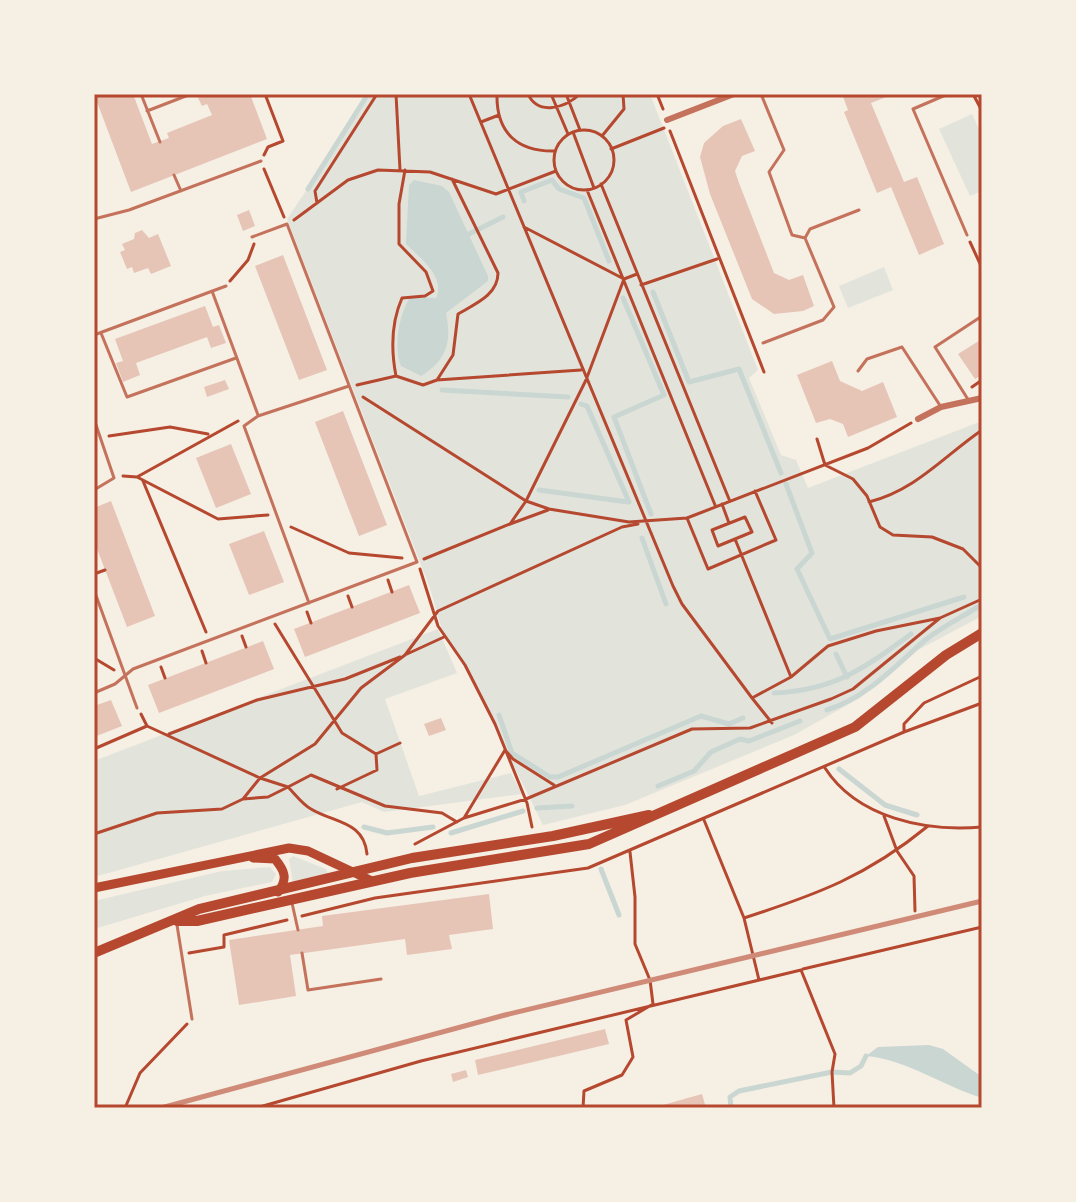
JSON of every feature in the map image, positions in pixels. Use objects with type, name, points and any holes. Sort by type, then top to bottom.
[{"type":"main road","points":[[177,921],[197,921],[372,881],[589,844],[855,727],[879,712],[946,655],[982,633]]},
{"type":"main road","points":[[94,953],[177,921],[199,909],[370,867],[553,836],[663,812]]},
{"type":"main road","points":[[94,888],[289,848],[334,862],[370,867]]},
{"type":"main road","points":[[233,858],[275,859],[285,873],[278,892]]},
{"type":"main road","points":[[334,862],[347,873],[372,881]]},
{"type":"main road","points":[[329,890],[347,873]]},
{"type":"street","points":[[668,123],[734,94]]},
{"type":"street","points":[[918,419],[941,407],[971,403],[982,398]]},
{"type":"lane","points":[[141,94],[160,142]]},
{"type":"lane","points":[[147,111],[191,94]]},
{"type":"lane","points":[[761,94],[784,150],[769,172],[792,235],[805,238]]},
{"type":"lane","points":[[948,94],[913,109],[967,235]]},
{"type":"lane","points":[[94,219],[261,161]]},
{"type":"lane","points":[[174,175],[181,191]]},
{"type":"lane","points":[[805,238],[810,229],[859,210]]},
{"type":"lane","points":[[94,693],[115,684],[133,669],[417,562],[287,224],[255,237]]},
{"type":"lane","points":[[763,343],[823,320],[834,307],[805,238]]},
{"type":"lane","points":[[94,335],[226,286]]},
{"type":"lane","points":[[212,291],[258,416]]},
{"type":"lane","points":[[971,403],[935,347],[982,316]]},
{"type":"lane","points":[[101,333],[127,397],[236,358]]},
{"type":"lane","points":[[858,371],[867,359],[902,347],[941,407]]},
{"type":"lane","points":[[309,603],[244,426],[258,416],[350,388]]},
{"type":"lane","points":[[94,419],[113,475],[110,483],[94,490]]},
{"type":"lane","points":[[94,590],[137,708]]},
{"type":"lane","points":[[292,900],[298,930]]},
{"type":"lane","points":[[177,921],[192,1019]]},
{"type":"lane","points":[[302,953],[308,990],[381,979]]},
{"type":"path","points":[[265,94],[283,141],[268,147],[261,161],[287,224],[348,180],[378,170],[430,172],[496,194],[556,171]]},
{"type":"path","points":[[317,203],[315,191],[377,94]]},
{"type":"path","points":[[396,94],[402,170],[399,244],[426,272],[433,291],[425,296],[402,298],[391,351],[396,376]]},
{"type":"path","points":[[469,94],[682,604],[772,723]]},
{"type":"path","points":[[497,94],[499,115],[517,144],[531,152],[555,151]]},
{"type":"path","points":[[528,94],[539,106],[556,107],[569,103],[580,94]]},
{"type":"path","points":[[551,94],[568,134]]},
{"type":"path","points":[[566,94],[580,130]]},
{"type":"path","points":[[602,136],[624,109],[623,94]]},
{"type":"path","points":[[657,94],[764,372]]},
{"type":"path","points":[[973,94],[982,111]]},
{"type":"path","points":[[481,122],[499,115]]},
{"type":"path","points":[[611,149],[668,123]]},
{"type":"path","points":[[580,130],[602,136],[611,149],[613,162],[601,184],[587,190],[573,188],[556,171],[555,151],[573,132],[580,130]]},
{"type":"path","points":[[573,132],[594,188]]},
{"type":"path","points":[[437,380],[453,355],[458,314],[495,289],[498,282],[498,273],[452,179]]},
{"type":"path","points":[[601,184],[730,501]]},
{"type":"path","points":[[587,190],[715,507]]},
{"type":"path","points":[[524,227],[624,279]]},
{"type":"path","points":[[967,235],[982,268]]},
{"type":"path","points":[[226,286],[248,260],[255,237]]},
{"type":"path","points":[[641,285],[719,259]]},
{"type":"path","points":[[510,524],[526,501],[586,380],[624,279],[637,274]]},
{"type":"path","points":[[350,388],[396,376],[423,385],[437,380],[582,370]]},
{"type":"path","points":[[964,392],[982,380]]},
{"type":"path","points":[[350,388],[526,501],[549,509],[646,522]]},
{"type":"path","points":[[243,799],[260,778],[315,744],[361,688],[405,655],[435,614],[622,527],[687,518],[868,448],[918,419]]},
{"type":"path","points":[[137,477],[208,435],[238,421],[244,426]]},
{"type":"path","points":[[102,439],[170,427],[208,435]]},
{"type":"path","points":[[869,502],[894,496],[923,479],[982,430]]},
{"type":"path","points":[[817,439],[825,465],[853,479],[869,502],[880,527],[893,535],[932,537],[963,549],[982,568]]},
{"type":"path","points":[[113,475],[137,477],[218,519],[229,521],[276,513]]},
{"type":"path","points":[[143,481],[210,640]]},
{"type":"path","points":[[687,518],[708,569],[776,540],[755,491]]},
{"type":"path","points":[[722,504],[729,523]]},
{"type":"path","points":[[280,523],[349,553],[417,562],[549,509]]},
{"type":"path","points":[[745,517],[752,532],[718,546],[712,530],[729,523],[745,517]]},
{"type":"path","points":[[735,539],[791,677]]},
{"type":"path","points":[[417,562],[444,637],[477,686],[532,819]]},
{"type":"path","points":[[94,574],[105,570]]},
{"type":"path","points":[[752,698],[791,677],[828,646],[876,631],[940,618],[982,599]]},
{"type":"path","points":[[271,617],[342,733],[376,754]]},
{"type":"path","points":[[412,846],[464,818],[526,799],[692,729],[750,728],[772,723],[853,689],[940,618]]},
{"type":"path","points":[[168,734],[257,700],[345,679],[444,637]]},
{"type":"path","points":[[94,658],[124,676]]},
{"type":"path","points":[[904,732],[982,703]]},
{"type":"path","points":[[137,708],[147,726],[260,778],[288,787],[307,808],[352,825],[360,833],[367,854]]},
{"type":"path","points":[[94,749],[147,726]]},
{"type":"path","points":[[376,754],[400,743]]},
{"type":"path","points":[[505,750],[513,759],[554,785]]},
{"type":"path","points":[[464,818],[505,750]]},
{"type":"path","points":[[337,789],[377,770],[376,754]]},
{"type":"path","points":[[825,768],[836,785],[907,824],[982,827]]},
{"type":"path","points":[[94,834],[157,813],[222,809],[243,799],[268,797],[311,775],[337,789],[398,809],[442,813],[457,822]]},
{"type":"path","points":[[881,812],[890,825],[897,851],[914,876],[915,911]]},
{"type":"path","points":[[704,820],[744,918],[759,980]]},
{"type":"path","points":[[744,918],[820,893],[897,851],[928,826]]},
{"type":"path","points":[[630,852],[635,897],[635,944],[650,980],[653,1004]]},
{"type":"path","points":[[256,1108],[421,1061],[982,927]]},
{"type":"path","points":[[801,970],[835,1054],[832,1072],[834,1108]]},
{"type":"path","points":[[583,1108],[584,1091],[622,1075],[633,1057],[626,1020],[653,1004]]},
{"type":"path","points":[[125,1108],[140,1073],[192,1019]]},
{"type":"shaded area","points":[[371,94],[650,94],[758,370],[749,378],[781,455],[796,460],[808,488],[982,421],[982,616],[916,651],[860,698],[794,735],[625,805],[543,825],[471,679],[442,630],[430,588],[287,219]]},
{"type":"shaded area","points":[[972,114],[982,136],[982,191],[970,196],[939,129]]},
{"type":"shaded area","points":[[414,180],[442,186],[449,192],[488,276],[488,281],[446,313],[446,349],[437,363],[421,376],[401,366],[397,350],[400,322],[410,297],[436,298],[438,290],[435,275],[406,244],[409,185]]},
{"type":"shaded area","points":[[884,267],[893,290],[848,308],[839,286]]},
{"type":"shaded area","points":[[438,629],[457,673],[385,699],[419,796],[511,773],[522,794],[384,812],[362,802],[94,877],[94,761]]},
{"type":"shaded area","points":[[293,856],[326,869],[328,874],[293,883],[289,859]]},
{"type":"shaded area","points":[[270,867],[276,874],[272,882],[205,896],[94,929],[94,901],[222,871]]},
{"type":"shaded area","points":[[929,1045],[943,1049],[982,1077],[982,1098],[910,1067],[866,1056],[878,1047]]},
{"type":"building","points":[[94,94],[133,94],[152,144],[169,138],[167,133],[212,115],[207,104],[202,106],[198,98],[204,94],[250,94],[267,139],[131,192]]},
{"type":"building","points":[[842,94],[894,94],[871,103],[904,182],[917,177],[944,244],[919,255],[891,187],[877,193],[844,112],[848,110]]},
{"type":"building","points":[[741,119],[755,151],[742,156],[735,171],[774,273],[789,280],[803,275],[814,306],[803,311],[774,314],[752,299],[710,194],[700,157],[704,143],[723,126]]},
{"type":"building","points":[[249,210],[255,226],[243,231],[237,215]]},
{"type":"building","points":[[142,230],[149,238],[158,234],[171,266],[151,274],[148,268],[134,273],[132,267],[127,269],[120,252],[125,250],[122,244],[134,239],[135,233]]},
{"type":"building","points":[[283,255],[327,370],[299,380],[255,266]]},
{"type":"building","points":[[205,306],[213,327],[219,325],[226,343],[211,348],[207,337],[136,363],[140,375],[123,382],[116,363],[123,361],[115,339]]},
{"type":"building","points":[[982,339],[982,375],[975,379],[958,354]]},
{"type":"building","points":[[832,361],[840,381],[862,391],[883,382],[897,417],[848,437],[843,424],[830,419],[816,423],[797,375]]},
{"type":"building","points":[[225,380],[229,389],[207,397],[204,387]]},
{"type":"building","points":[[343,411],[387,525],[359,536],[315,422]]},
{"type":"building","points":[[231,444],[251,494],[216,508],[196,458]]},
{"type":"building","points":[[111,501],[155,616],[127,627],[94,541],[94,508]]},
{"type":"building","points":[[264,531],[284,582],[249,595],[229,544]]},
{"type":"building","points":[[409,585],[420,613],[305,657],[294,629]]},
{"type":"building","points":[[263,641],[274,669],[159,713],[148,685]]},
{"type":"building","points":[[111,700],[122,726],[94,737],[94,706]]},
{"type":"building","points":[[441,718],[446,730],[429,736],[424,724]]},
{"type":"building","points":[[489,894],[493,929],[449,935],[452,949],[407,955],[405,939],[290,955],[296,996],[239,1005],[229,940],[323,926],[322,916]]},
{"type":"building","points":[[605,1029],[609,1044],[478,1075],[475,1060]]},
{"type":"building","points":[[466,1070],[468,1077],[453,1082],[451,1074]]},
{"type":"building","points":[[702,1094],[706,1108],[656,1108],[656,1107]]},
{"type":"waterway","points":[[308,189],[368,94]]},
{"type":"waterway","points":[[524,201],[521,192],[552,180],[559,189],[584,198],[609,261]]},
{"type":"waterway","points":[[469,234],[503,217]]},
{"type":"waterway","points":[[653,292],[689,382],[739,369],[781,473]]},
{"type":"waterway","points":[[623,298],[664,395],[614,417],[651,514]]},
{"type":"waterway","points":[[442,390],[568,397]]},
{"type":"waterway","points":[[581,404],[587,406],[629,502]]},
{"type":"waterway","points":[[786,484],[812,553],[797,569],[830,639],[964,597]]},
{"type":"waterway","points":[[539,490],[628,502]]},
{"type":"waterway","points":[[642,538],[666,604]]},
{"type":"waterway","points":[[827,710],[867,690],[930,636],[978,607]]},
{"type":"waterway","points":[[774,693],[814,687],[847,676],[911,634]]},
{"type":"waterway","points":[[836,654],[847,677]]},
{"type":"waterway","points":[[499,715],[512,753],[550,777],[558,777],[701,716],[729,724],[743,718]]},
{"type":"waterway","points":[[658,786],[694,771],[711,752],[740,739],[749,741],[800,721]]},
{"type":"waterway","points":[[839,769],[885,805],[917,815]]},
{"type":"waterway","points":[[537,808],[572,806]]},
{"type":"waterway","points":[[451,833],[523,811]]},
{"type":"waterway","points":[[364,827],[387,833],[433,827]]},
{"type":"waterway","points":[[601,869],[619,915]]},
{"type":"waterway","points":[[731,1108],[730,1097],[739,1091],[832,1072],[850,1073],[861,1066],[866,1056]]},
{"type":"railway","points":[[161,1108],[505,1015],[982,901]]}]
